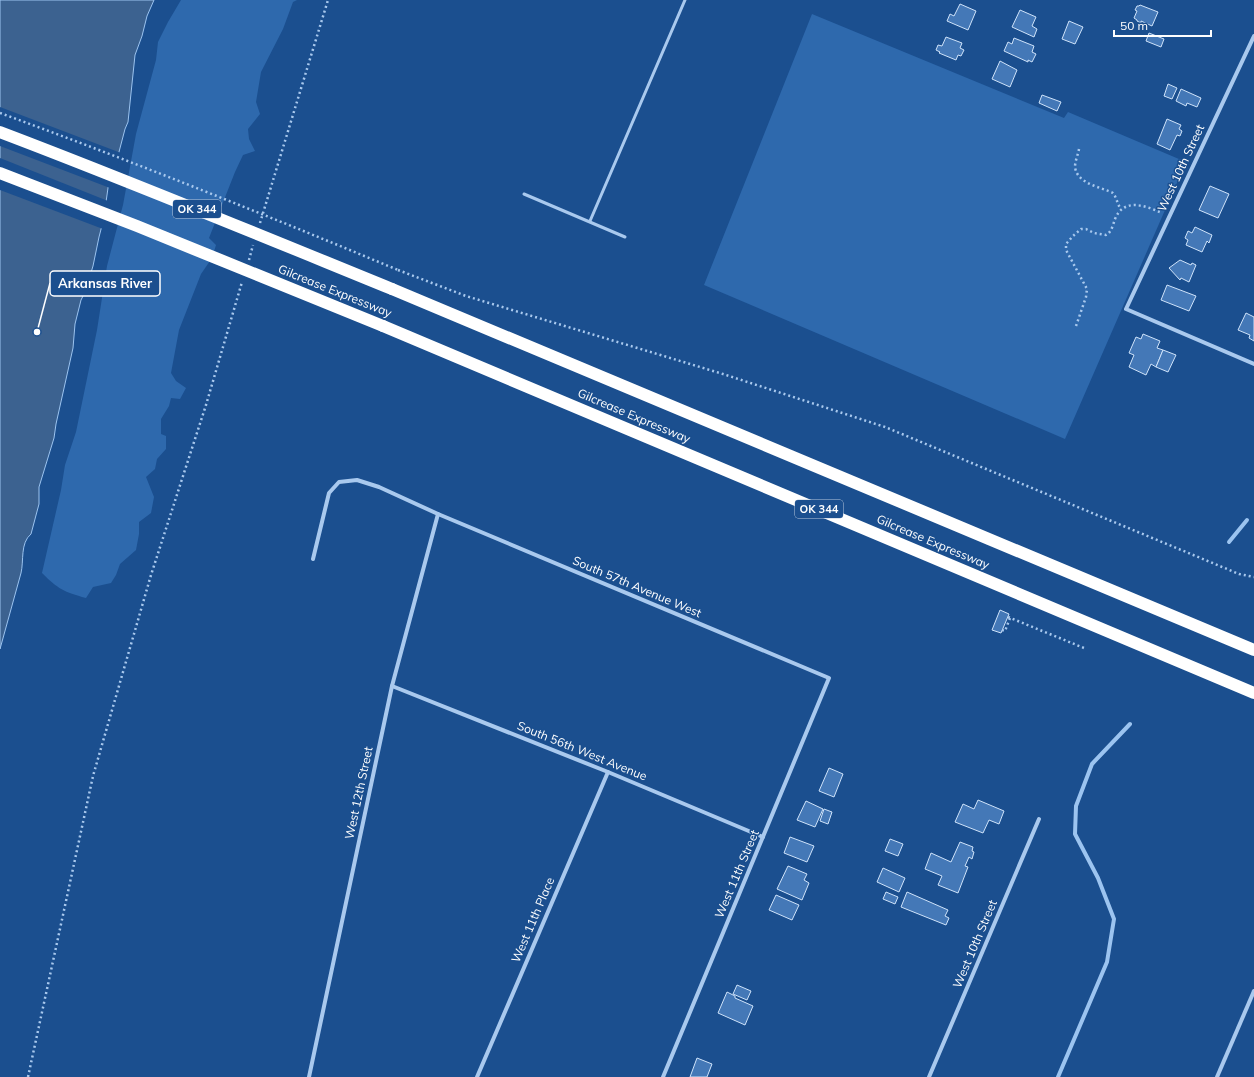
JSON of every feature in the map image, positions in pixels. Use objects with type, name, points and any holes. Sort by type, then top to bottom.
[{"type":"highway","name":"Gilcrease Expressway","points":[[0,132],[392,289],[1254,650]]},
{"type":"highway","name":"Gilcrease Expressway","points":[[0,173],[137,226],[383,326],[1254,693]]},
{"type":"street","name":"West 10th Street","points":[[1254,36],[1126,309],[1254,364]]},
{"type":"street","name":"South 57th Avenue West","points":[[313,559],[328,493],[339,482],[357,480],[379,487],[438,514],[829,678]]},
{"type":"street","name":"West 12th Street","points":[[309,1077],[392,686],[438,514]]},
{"type":"street","name":"West 11th Street","points":[[663,1077],[829,678]]},
{"type":"street","name":"South 56th West Avenue","points":[[392,686],[608,772],[763,837]]},
{"type":"street","name":"West 11th Place","points":[[477,1077],[608,772]]},
{"type":"street","name":"West 10th Street","points":[[929,1077],[1039,819]]},
{"type":"street","points":[[1217,1077],[1254,991]]},
{"type":"lane","points":[[590,221],[685,0]]},
{"type":"lane","points":[[524,194],[625,237]]},
{"type":"path","points":[[258,229],[328,0]]},
{"type":"path","points":[[0,113],[229,200],[398,270],[466,296],[716,372],[885,427],[1239,574],[1254,577]]},
{"type":"path","points":[[1079,148],[1075,169],[1087,184],[1113,193],[1121,210]]},
{"type":"path","points":[[1076,326],[1086,297],[1087,289],[1066,250],[1066,244],[1081,229],[1106,235],[1109,233],[1117,215],[1121,210],[1128,206],[1146,206],[1169,217]]},
{"type":"path","points":[[247,266],[254,244]]},
{"type":"path","points":[[28,1077],[93,776],[151,575],[206,405],[243,280]]},
{"type":"path","points":[[1002,630],[1005,631],[1009,617],[1084,648]]},
{"type":"shaded area","points":[[0,0],[154,0],[147,16],[135,55],[128,122],[114,171],[109,181],[106,210],[93,266],[81,300],[75,324],[73,348],[54,438],[39,487],[39,504],[31,534],[25,542],[21,573],[0,649]]},
{"type":"shaded area","points":[[181,0],[297,0],[293,2],[283,29],[261,72],[256,102],[260,114],[248,129],[249,139],[255,151],[243,155],[235,172],[209,238],[216,245],[212,258],[201,274],[179,330],[171,373],[176,381],[186,388],[180,399],[171,398],[169,406],[161,419],[161,434],[166,436],[166,449],[157,459],[155,469],[146,477],[154,497],[151,513],[139,522],[139,534],[136,550],[120,564],[111,583],[93,587],[86,598],[62,589],[42,573],[61,490],[65,465],[76,432],[97,330],[107,266],[123,205],[136,134],[156,60],[158,42]]},
{"type":"shaded area","points":[[812,14],[1064,118],[1068,112],[1186,162],[1065,439],[704,285]]},
{"type":"pier","points":[[0,107],[121,153],[110,188],[0,146]]},
{"type":"pier","points":[[0,158],[108,201],[108,210],[103,229],[0,190]]},
{"type":"building","points":[[960,4],[976,11],[968,30],[947,21],[950,14],[954,16]]},
{"type":"building","points":[[1140,5],[1158,12],[1152,26],[1141,21],[1141,23],[1134,18],[1137,11],[1135,10],[1137,6]]},
{"type":"building","points":[[1020,10],[1036,17],[1032,26],[1037,29],[1034,37],[1012,27]]},
{"type":"building","points":[[1069,21],[1083,27],[1075,44],[1062,39]]},
{"type":"building","points":[[1149,33],[1164,39],[1161,47],[1146,41]]},
{"type":"building","points":[[946,37],[962,43],[960,48],[964,50],[961,56],[958,55],[956,60],[939,53],[940,52],[936,50],[938,45],[942,46]]},
{"type":"building","points":[[1014,38],[1034,46],[1032,52],[1036,54],[1032,62],[1028,60],[1028,62],[1004,51],[1008,42],[1012,44]]},
{"type":"building","points":[[1000,61],[1017,70],[1010,87],[992,79]]},
{"type":"building","points":[[1168,84],[1177,88],[1172,99],[1164,96]]},
{"type":"building","points":[[1181,89],[1201,98],[1197,107],[1187,103],[1186,106],[1176,101]]},
{"type":"building","points":[[1042,95],[1061,102],[1057,111],[1039,103]]},
{"type":"building","points":[[1167,119],[1181,125],[1179,129],[1182,131],[1180,136],[1177,135],[1170,150],[1157,144]]},
{"type":"building","points":[[1210,186],[1229,194],[1218,218],[1199,210]]},
{"type":"building","points":[[1195,227],[1212,235],[1209,243],[1207,241],[1202,252],[1186,245],[1188,240],[1185,238],[1188,231],[1192,233]]},
{"type":"building","points":[[1180,260],[1191,265],[1192,263],[1196,265],[1189,282],[1181,278],[1180,280],[1169,268]]},
{"type":"building","points":[[1167,285],[1196,296],[1189,311],[1161,300]]},
{"type":"building","points":[[1246,313],[1254,317],[1254,341],[1249,338],[1250,335],[1238,330]]},
{"type":"building","points":[[1143,334],[1160,341],[1157,348],[1163,350],[1156,367],[1151,364],[1146,375],[1129,367],[1134,355],[1129,353],[1136,337],[1141,339]]},
{"type":"building","points":[[1163,350],[1176,355],[1168,372],[1156,367]]},
{"type":"building","points":[[1000,610],[1009,614],[1001,633],[992,630]]},
{"type":"building","points":[[829,768],[843,774],[834,797],[819,791]]},
{"type":"building","points":[[978,800],[1004,811],[999,824],[989,820],[983,833],[955,822],[963,804],[974,809]]},
{"type":"building","points":[[806,801],[823,809],[815,827],[797,820]]},
{"type":"building","points":[[824,809],[832,812],[828,824],[820,821]]},
{"type":"building","points":[[790,837],[814,846],[807,862],[784,853]]},
{"type":"building","points":[[890,839],[903,844],[898,856],[885,851]]},
{"type":"building","points":[[960,842],[973,847],[972,851],[974,852],[972,859],[969,857],[965,866],[968,867],[958,893],[938,885],[942,876],[925,869],[931,853],[951,862]]},
{"type":"building","points":[[788,866],[807,874],[804,880],[809,883],[802,900],[777,889]]},
{"type":"building","points":[[883,868],[905,878],[899,892],[877,882]]},
{"type":"building","points":[[886,892],[898,897],[895,904],[883,899]]},
{"type":"building","points":[[907,892],[948,910],[945,916],[949,918],[946,925],[901,907]]},
{"type":"building","points":[[776,895],[799,905],[792,920],[769,910]]},
{"type":"building","points":[[737,985],[751,991],[747,1000],[733,994]]},
{"type":"building","points":[[727,992],[735,996],[735,998],[753,1006],[745,1025],[718,1013]]},
{"type":"building","points":[[697,1058],[712,1064],[707,1077],[690,1077]]},
{"type":"waterway","points":[[1229,542],[1247,520]]},
{"type":"waterway","points":[[1058,1077],[1107,962],[1114,919],[1098,878],[1075,834],[1076,806],[1092,764],[1130,724]]},
{"type":"place","name":"Arkansas River","points":[[37,332]]}]
